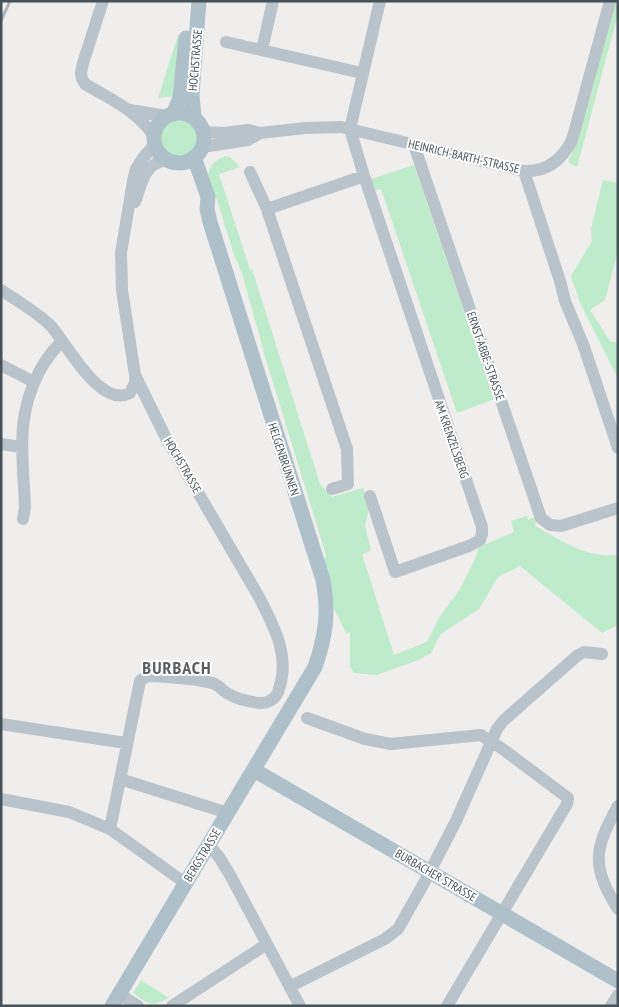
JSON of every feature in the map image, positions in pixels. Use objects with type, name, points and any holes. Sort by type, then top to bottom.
[{"type":"main road","name":"HOCHSTRASSE","points":[[170,115],[180,98],[186,33],[198,1]]},
{"type":"main road","name":"HOCHSTRASSE","points":[[194,118],[192,95],[198,1]]},
{"type":"main road","points":[[186,114],[194,118],[203,132],[204,139],[198,152],[189,160],[172,161],[159,152],[155,140],[160,122],[170,115],[186,114]]},
{"type":"main road","name":"HELGENBRUNNEN","points":[[198,152],[208,197],[207,209],[323,580],[327,606],[324,638],[315,666],[292,705]]},
{"type":"main road","name":"HELGENBRUNNEN","points":[[172,161],[190,177],[199,200],[207,209]]},
{"type":"main road","name":"BERGSTRASSE","points":[[115,1000],[292,705]]},
{"type":"main road","name":"BURBACHER STRASSE","points":[[254,770],[618,981]]},
{"type":"street","points":[[103,1],[83,64],[82,79],[85,84],[130,110],[146,124],[155,140]]},
{"type":"street","points":[[262,50],[273,1]]},
{"type":"street","points":[[350,129],[380,1]]},
{"type":"street","name":"HEINRICH-BARTH-STRASSE","points":[[203,132],[224,133],[248,130],[260,133],[305,128],[350,129],[524,171],[534,171],[551,166],[566,152],[572,140],[610,1]]},
{"type":"street","points":[[226,42],[362,73]]},
{"type":"street","points":[[130,110],[170,115]]},
{"type":"street","name":"AM KRENZELSBERG","points":[[350,129],[479,519],[482,534],[480,540],[469,546],[395,572],[370,496]]},
{"type":"street","name":"HEINRICH-BARTH-STRASSE","points":[[198,152],[248,140],[260,133]]},
{"type":"street","name":"HOCHSTRASSE","points":[[126,743],[140,681],[147,676],[213,683],[224,692],[238,698],[261,703],[273,700],[277,695],[281,684],[283,665],[282,648],[273,624],[166,436],[135,376],[121,277],[121,253],[131,188],[136,169],[155,140]]},
{"type":"street","name":"ERNST-ABBE-STRASSE","points":[[414,145],[541,518],[550,525],[560,526],[618,508]]},
{"type":"street","name":"HOCHSTRASSE","points":[[128,216],[150,167],[158,162],[172,161]]},
{"type":"street","points":[[524,171],[560,280],[565,301],[583,344],[618,448]]},
{"type":"street","points":[[250,172],[267,209],[347,449],[348,484],[332,489]]},
{"type":"street","points":[[267,209],[364,176]]},
{"type":"street","points":[[1,290],[50,325],[94,380],[112,395],[119,396],[130,393],[135,383],[135,376]]},
{"type":"street","points":[[24,520],[26,507],[22,447],[26,403],[34,382],[54,350],[62,342]]},
{"type":"street","points":[[1,365],[34,382]]},
{"type":"street","points":[[1,444],[22,447]]},
{"type":"street","points":[[290,986],[392,934],[403,922],[430,872],[456,820],[491,740],[503,721],[578,656],[584,652],[602,654]]},
{"type":"street","points":[[306,718],[378,743],[391,744],[481,735],[491,740],[568,798],[567,804],[447,1006]]},
{"type":"street","points":[[2,726],[126,743],[110,829]]},
{"type":"street","points":[[120,779],[228,813]]},
{"type":"street","points":[[1,799],[68,812],[110,829],[185,883]]},
{"type":"street","points":[[618,806],[603,835],[598,853],[604,884],[618,909]]},
{"type":"street","points":[[209,845],[229,873],[300,1006]]},
{"type":"street","points":[[172,1006],[267,944]]},
{"type":"street","points":[[612,1006],[618,995]]},
{"type":"street","points":[[115,1000],[138,1006]]},
{"type":"green space","points":[[614,1],[618,1],[618,14],[577,167],[569,163],[569,160],[578,139]]},
{"type":"green space","points":[[178,35],[182,37],[173,89],[176,92],[175,96],[158,98]]},
{"type":"green space","points":[[179,118],[193,124],[199,138],[193,152],[179,158],[165,152],[159,138],[165,124]]},
{"type":"green space","points":[[225,156],[230,157],[240,167],[219,174],[250,270],[252,269],[320,484],[332,497],[363,488],[369,508],[365,526],[371,551],[362,554],[394,655],[427,642],[440,616],[460,589],[479,547],[514,532],[511,521],[527,516],[528,520],[535,517],[535,526],[574,547],[595,554],[618,555],[618,625],[602,633],[520,566],[498,577],[479,609],[441,634],[431,653],[418,660],[377,675],[354,673],[350,667],[350,632],[346,633],[333,607],[324,560],[326,555],[266,360],[242,273],[209,181],[210,169],[213,164]]},
{"type":"green space","points":[[414,165],[494,399],[457,413],[381,189],[373,191],[371,179]]},
{"type":"green space","points":[[603,180],[618,183],[618,251],[605,300],[590,310],[610,341],[618,343],[618,379],[580,303],[571,276],[592,241],[591,229]]},
{"type":"green space","points":[[141,980],[169,998],[154,1004],[143,1000],[133,993]]},
{"type":"railway","points":[[1,21],[10,1]]},
{"type":"district","name":"BURBACH","points":[[177,667]]}]
